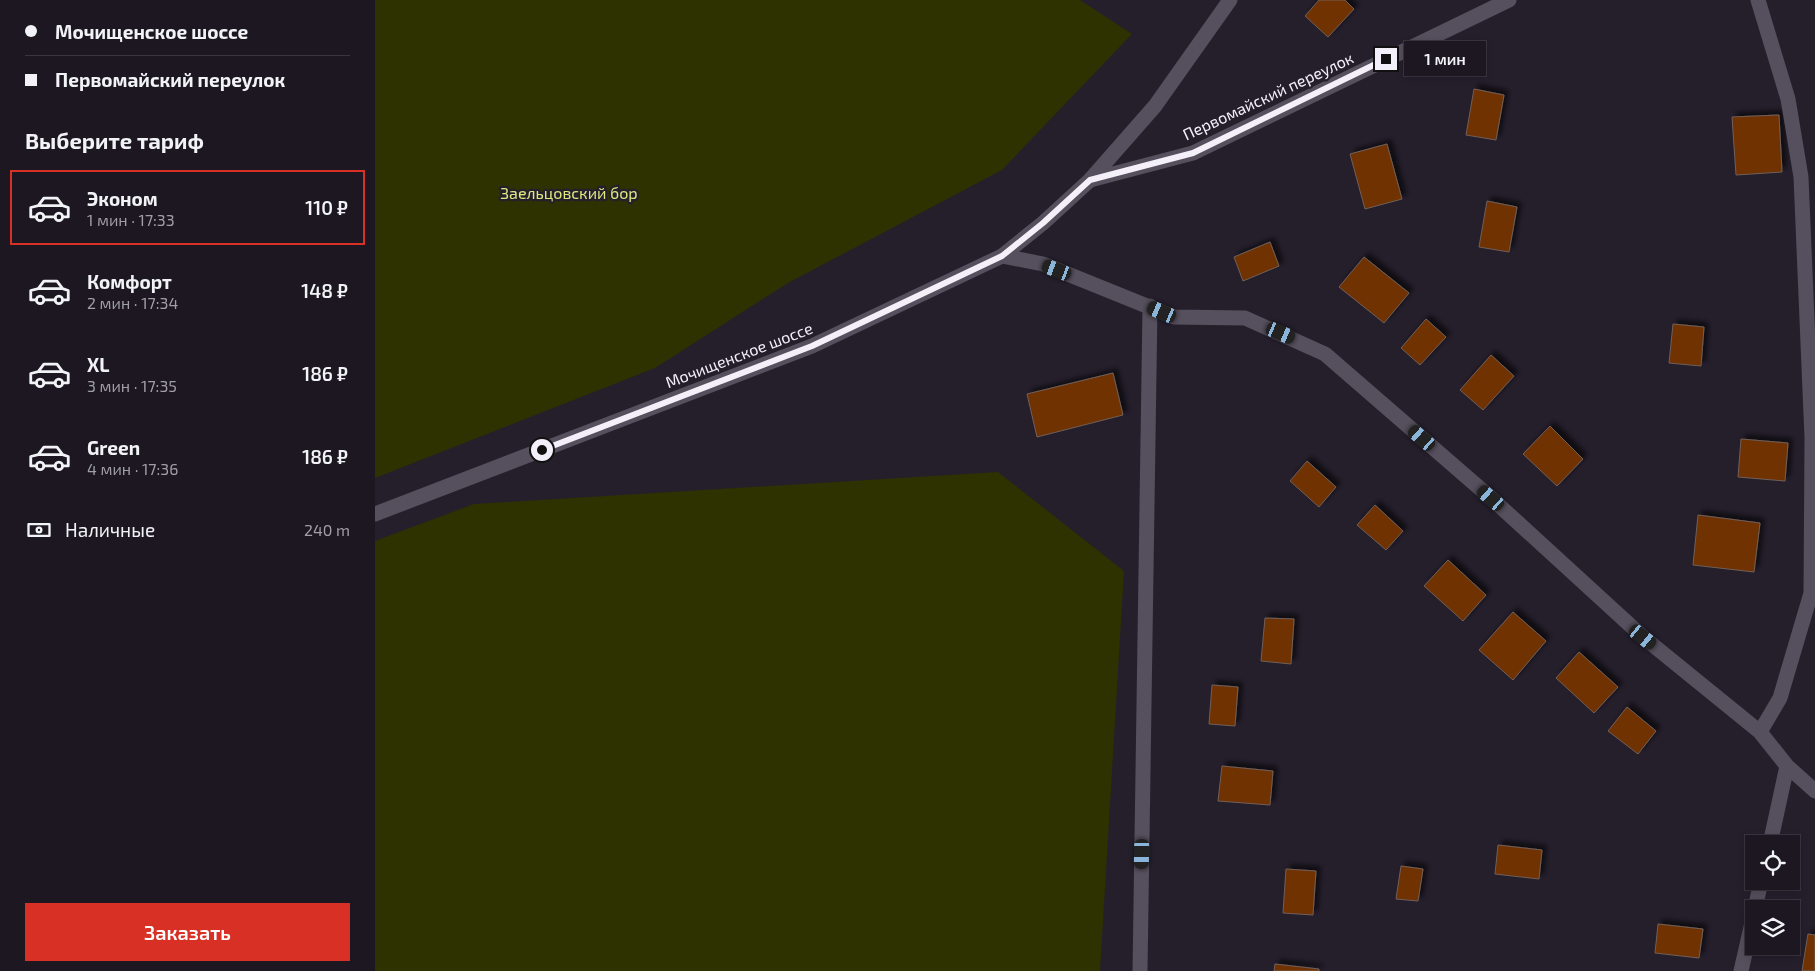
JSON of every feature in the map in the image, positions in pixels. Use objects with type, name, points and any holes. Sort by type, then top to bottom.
[{"type":"street","name":"Мочищенское шоссе","points":[[375,514],[812,346],[1002,256],[1043,223],[1090,180],[1155,106],[1230,0]]},
{"type":"street","name":"Первомайский переулок","points":[[1090,180],[1193,153],[1509,0]]},
{"type":"street","points":[[1758,0],[1788,99],[1801,177],[1812,438],[1811,593],[1780,698],[1760,732]]},
{"type":"street","points":[[1002,256],[1043,264],[1174,317],[1245,318],[1325,354],[1491,498],[1643,637],[1760,732],[1787,766],[1815,791]]},
{"type":"street","points":[[1140,971],[1150,306]]},
{"type":"street","points":[[1771,835],[1787,766]]},
{"type":"street","points":[[1741,971],[1745,953]]},
{"type":"green space","name":"Заельцовский бор","points":[[375,0],[1080,0],[1132,34],[1002,170],[788,283],[655,368],[375,478]]},
{"type":"green space","points":[[998,472],[1124,571],[1100,971],[375,971],[375,541],[474,504]]},
{"type":"building","points":[[1319,0],[1345,0],[1354,9],[1328,37],[1305,16]]},
{"type":"building","points":[[1474,89],[1504,95],[1496,140],[1466,135]]},
{"type":"building","points":[[1779,115],[1782,172],[1736,175],[1732,117]]},
{"type":"building","points":[[1387,144],[1402,199],[1365,209],[1350,154]]},
{"type":"building","points":[[1487,201],[1517,207],[1509,252],[1479,247]]},
{"type":"building","points":[[1270,242],[1279,266],[1243,281],[1234,257]]},
{"type":"building","points":[[1364,257],[1409,293],[1384,323],[1339,287]]},
{"type":"building","points":[[1426,319],[1446,337],[1420,365],[1401,348]]},
{"type":"building","points":[[1673,324],[1704,327],[1701,366],[1669,363]]},
{"type":"building","points":[[1491,355],[1514,376],[1483,410],[1460,390]]},
{"type":"building","points":[[1113,373],[1123,415],[1037,437],[1027,394]]},
{"type":"building","points":[[1550,426],[1583,459],[1557,486],[1523,454]]},
{"type":"building","points":[[1741,439],[1788,443],[1785,481],[1738,477]]},
{"type":"building","points":[[1307,461],[1336,487],[1319,507],[1290,481]]},
{"type":"building","points":[[1375,505],[1403,531],[1386,550],[1357,525]]},
{"type":"building","points":[[1698,515],[1760,523],[1754,572],[1693,565]]},
{"type":"building","points":[[1448,560],[1486,595],[1463,621],[1424,586]]},
{"type":"building","points":[[1513,612],[1546,641],[1513,680],[1479,650]]},
{"type":"building","points":[[1265,618],[1294,619],[1291,664],[1261,661]]},
{"type":"building","points":[[1579,652],[1618,687],[1594,713],[1556,678]]},
{"type":"building","points":[[1212,685],[1238,687],[1235,726],[1209,724]]},
{"type":"building","points":[[1627,707],[1656,731],[1638,754],[1608,731]]},
{"type":"building","points":[[1222,766],[1273,771],[1270,805],[1218,801]]},
{"type":"building","points":[[1498,845],[1542,850],[1539,879],[1495,874]]},
{"type":"building","points":[[1401,866],[1423,869],[1418,901],[1396,899]]},
{"type":"building","points":[[1286,869],[1316,871],[1313,915],[1283,913]]},
{"type":"building","points":[[1658,924],[1703,929],[1699,958],[1655,953]]},
{"type":"building","points":[[1808,934],[1815,935],[1815,971],[1802,971]]},
{"type":"building","points":[[1275,964],[1319,969],[1319,971],[1274,971]]},
{"type":"route","points":[[542,450],[812,346],[1002,256],[1043,223],[1090,180],[1193,153],[1386,59]]}]
